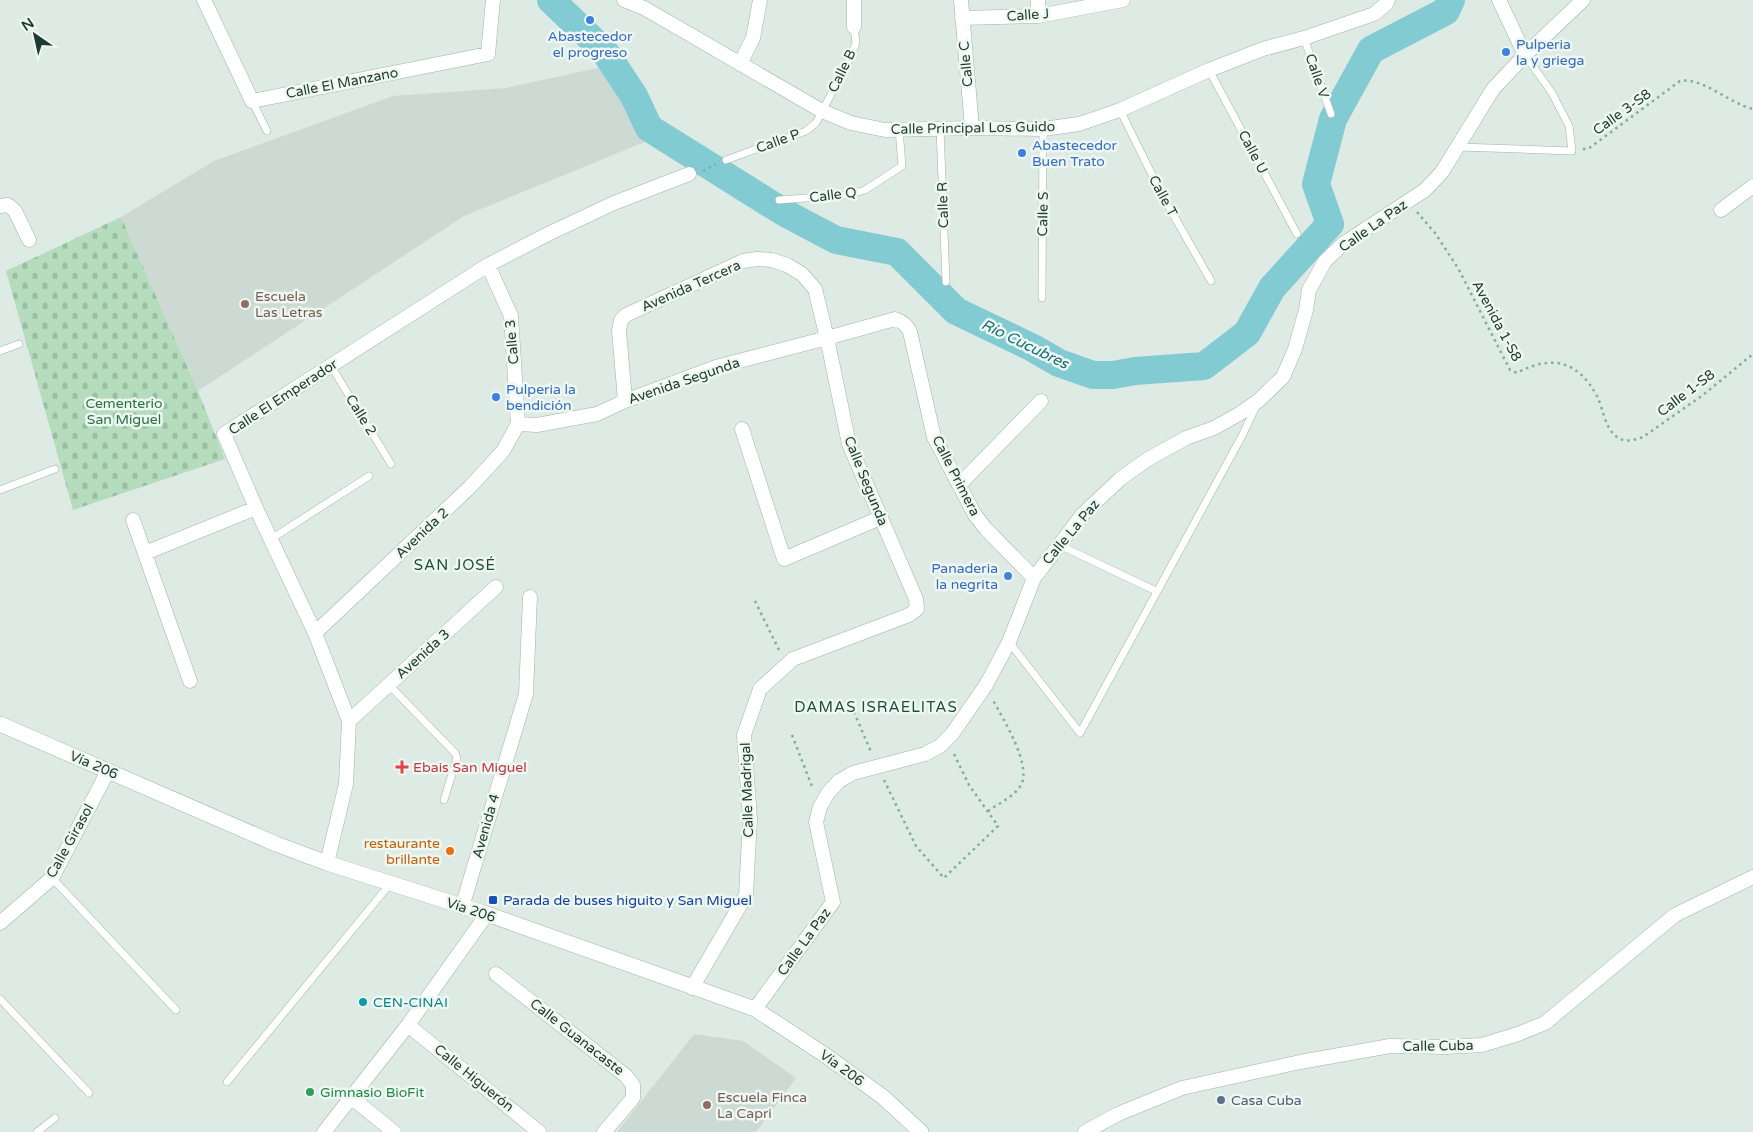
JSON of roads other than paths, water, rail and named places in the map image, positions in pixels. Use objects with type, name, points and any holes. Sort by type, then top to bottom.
[{"type":"main road","name":"Vía 206","points":[[0,724],[276,844],[390,884],[487,914],[755,1009],[825,1055],[883,1097],[921,1132]]},
{"type":"street","points":[[204,0],[252,101]]},
{"type":"street","name":"Calle El Manzano","points":[[252,101],[488,54],[493,0]]},
{"type":"street","name":"Calle Principal Los Guido","points":[[624,0],[644,8],[822,112],[851,123],[885,130],[940,128],[1044,130],[1079,124],[1120,110],[1209,70],[1263,49],[1304,38],[1374,14],[1388,0]]},
{"type":"street","points":[[740,64],[753,38],[760,0]]},
{"type":"street","name":"Calle B","points":[[854,0],[854,27]]},
{"type":"street","name":"Calle C","points":[[961,0],[972,128]]},
{"type":"street","points":[[1038,0],[1038,16]]},
{"type":"street","name":"Calle J","points":[[962,18],[1038,16],[1123,0]]},
{"type":"street","points":[[1499,0],[1525,55]]},
{"type":"street","name":"Calle La Paz","points":[[755,1009],[833,902],[816,822],[820,807],[828,792],[839,781],[854,773],[925,754],[940,746],[986,685],[1008,642],[1034,578],[1083,514],[1120,479],[1148,459],[1186,438],[1214,428],[1239,414],[1258,401],[1283,377],[1295,349],[1306,310],[1309,290],[1325,261],[1343,244],[1425,190],[1442,172],[1459,147],[1490,93],[1525,55],[1583,0]]},
{"type":"street","name":"Calle El Emperador","points":[[327,863],[346,784],[349,721],[315,632],[256,508],[224,434],[488,265],[614,203],[693,174]]},
{"type":"street","points":[[1721,210],[1753,186]]},
{"type":"street","points":[[0,206],[8,206],[15,211],[29,240]]},
{"type":"street","name":"Avenida Tercera","points":[[625,401],[619,330],[621,320],[626,315],[743,261],[757,259],[772,260],[787,265],[802,274],[814,289],[827,338]]},
{"type":"street","name":"Calle 3","points":[[488,265],[511,316],[518,424]]},
{"type":"street","name":"Avenida Segunda","points":[[518,424],[544,424],[597,414],[625,401],[716,367],[895,319],[907,325]]},
{"type":"street","name":"Calle Primera","points":[[907,325],[934,437],[975,515],[986,529],[1034,578]]},
{"type":"street","name":"Calle Segunda","points":[[827,338],[849,444],[916,600],[916,609],[910,615]]},
{"type":"street","points":[[960,484],[1041,401]]},
{"type":"street","name":"Avenida 2","points":[[315,632],[470,487],[503,451],[518,424]]},
{"type":"street","points":[[742,429],[784,559],[880,518]]},
{"type":"street","points":[[145,553],[256,508]]},
{"type":"street","points":[[133,520],[190,682]]},
{"type":"street","name":"Avenida 3","points":[[349,721],[496,587]]},
{"type":"street","name":"Avenida 4","points":[[462,907],[526,694],[530,597]]},
{"type":"street","name":"Calle Madrigal","points":[[692,988],[746,895],[750,819],[744,735],[760,689],[793,659],[910,615]]},
{"type":"street","name":"Calle Girasol","points":[[0,923],[52,878],[108,771]]},
{"type":"street","name":"Calle Cuba","points":[[1085,1132],[1118,1114],[1182,1088],[1300,1062],[1390,1046],[1446,1047],[1482,1045],[1518,1034],[1545,1023],[1676,915],[1753,877]]},
{"type":"street","points":[[324,1132],[408,1025],[487,914]]},
{"type":"street","name":"Calle Guanacaste","points":[[496,974],[626,1076],[633,1085],[633,1098],[604,1132]]},
{"type":"street","name":"Calle Higuerón","points":[[408,1025],[539,1132]]},
{"type":"street","points":[[352,1098],[394,1132]]},
{"type":"lane","name":"Calle B","points":[[822,112],[853,51],[856,43],[854,27]]},
{"type":"lane","name":"Calle V","points":[[1304,38],[1331,114]]},
{"type":"lane","points":[[1459,147],[1572,151],[1569,126],[1552,94],[1525,55]]},
{"type":"lane","name":"Calle U","points":[[1209,70],[1297,234]]},
{"type":"lane","points":[[252,101],[267,131]]},
{"type":"lane","name":"Calle T","points":[[1120,110],[1162,195],[1211,281]]},
{"type":"lane","name":"Calle P","points":[[726,160],[806,131],[816,123],[822,112]]},
{"type":"lane","name":"Calle R","points":[[940,128],[946,282]]},
{"type":"lane","name":"Calle Q","points":[[779,200],[847,195],[865,190],[902,166],[899,129]]},
{"type":"lane","name":"Calle S","points":[[1042,298],[1044,130]]},
{"type":"lane","points":[[0,351],[19,344]]},
{"type":"lane","name":"Calle 2","points":[[331,366],[391,464]]},
{"type":"lane","points":[[1008,642],[1080,733],[1243,434],[1258,401]]},
{"type":"lane","points":[[0,490],[55,469]]},
{"type":"lane","points":[[271,538],[369,476]]},
{"type":"lane","points":[[1059,545],[1156,591]]},
{"type":"lane","points":[[389,685],[455,753],[457,758],[444,800]]},
{"type":"lane","points":[[52,878],[176,1010]]},
{"type":"lane","points":[[227,1082],[390,884]]},
{"type":"lane","points":[[0,999],[89,1093]]},
{"type":"lane","points":[[38,1132],[55,1118]]},
{"type":"waterway","name":"Río Cucubres","points":[[551,0],[605,52],[634,96],[649,128],[785,213],[836,240],[897,252],[956,311],[1033,348],[1059,363],[1093,375],[1113,375],[1135,371],[1204,366],[1247,333],[1272,288],[1330,224],[1316,184],[1333,119],[1371,50],[1446,11],[1451,0]]},
{"type":"place","name":"Abastecedor el progreso","points":[[590,20]]},
{"type":"place","name":"Pulperia la y griega","points":[[1506,52]]},
{"type":"place","name":"Abastecedor Buen Trato","points":[[1022,153]]},
{"type":"place","name":"Escuela Las Letras","points":[[245,304]]},
{"type":"place","name":"Pulperia la bendición","points":[[496,397]]},
{"type":"place","name":"Panaderia la negrita","points":[[1008,576]]},
{"type":"place","name":"Ebais San Miguel","points":[[402,767]]},
{"type":"place","name":"restaurante brillante","points":[[450,851]]},
{"type":"place","name":"Parada de buses higuito y San Miguel","points":[[493,900]]},
{"type":"place","name":"CEN-CINAI","points":[[363,1002]]},
{"type":"place","name":"Gimnasio BioFit","points":[[310,1092]]},
{"type":"place","name":"Casa Cuba","points":[[1221,1100]]},
{"type":"place","name":"Escuela Finca La Capri","points":[[707,1105]]},
{"type":"district","name":"SAN JOSÉ","points":[[455,565]]},
{"type":"district","name":"DAMAS ISRAELITAS","points":[[876,707]]},
{"type":"park label","name":"Cementerio San Miguel","points":[[124,412]]}]
